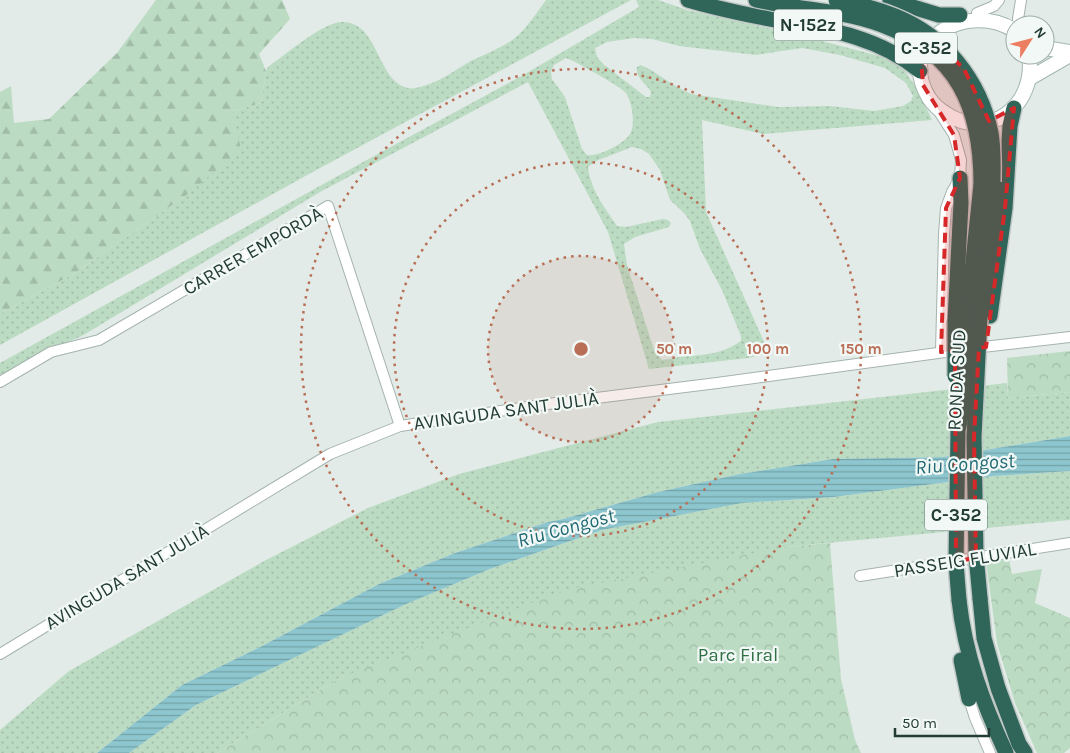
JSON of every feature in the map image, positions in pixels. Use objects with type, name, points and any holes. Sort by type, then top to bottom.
[{"type":"highway","name":"N-152z","points":[[688,0],[759,17],[820,27],[854,36],[904,58],[920,71]]},
{"type":"highway","name":"C-352","points":[[756,0],[858,18],[881,24],[922,44],[938,58],[955,79],[966,97],[974,118],[987,183]]},
{"type":"highway","name":"C-352","points":[[836,0],[866,6],[896,16],[912,24],[944,46],[959,64],[977,90],[986,114],[993,154],[987,183]]},
{"type":"highway","points":[[890,0],[939,15],[960,15]]},
{"type":"highway","points":[[973,318],[1006,208],[1010,126],[1014,108]]},
{"type":"highway","points":[[960,178],[973,318]]},
{"type":"highway","name":"RONDA SUD","points":[[987,183],[973,318],[955,412],[958,430],[956,562],[961,623],[978,688],[1006,753]]},
{"type":"highway","name":"RONDA SUD","points":[[973,318],[976,555],[984,638],[998,688],[1019,744],[1025,753]]},
{"type":"highway","points":[[961,623],[960,655],[969,699]]},
{"type":"street","points":[[941,352],[946,208],[960,178],[960,160],[954,135],[938,109],[929,99],[923,85],[920,71],[923,49],[936,29],[949,19],[960,15],[977,13],[994,6],[999,0]]},
{"type":"street","points":[[1019,15],[1021,0]]},
{"type":"street","points":[[977,13],[995,16],[1005,22]]},
{"type":"street","points":[[1055,50],[1070,54]]},
{"type":"street","points":[[1030,78],[1070,54]]},
{"type":"street","points":[[938,109],[952,118],[968,123],[984,123],[1000,118],[1014,108],[1025,93],[1030,78],[1029,65]]},
{"type":"street","name":"CARRER EMPORDÀ","points":[[0,382],[52,352],[99,340],[328,206],[400,426]]},
{"type":"street","name":"AVINGUDA SANT JULIÀ","points":[[0,654],[330,454],[400,426],[540,404],[1070,337]]},
{"type":"street","name":"PASSEIG FLUVIAL","points":[[860,576],[1070,543]]},
{"type":"street","points":[[969,699],[990,753]]},
{"type":"highlighted area","points":[[931,36],[964,69],[989,121],[1014,108],[1005,208],[986,347],[979,348],[974,437],[976,558],[956,561],[955,351],[941,352],[946,208],[960,178],[954,135],[923,85],[921,59]]},
{"type":"green space","points":[[156,0],[282,0],[290,19],[259,54],[266,71],[261,103],[233,111],[241,150],[185,196],[75,273],[0,314],[0,92],[11,86],[14,123],[49,119],[117,53]]},
{"type":"green space","points":[[546,0],[631,0],[309,174],[0,345],[0,314],[75,273],[185,196],[233,111],[261,103],[268,67],[315,33],[334,23],[354,24],[370,39],[393,79],[404,87],[416,88],[440,79],[510,42],[524,30]]},
{"type":"green space","points":[[636,0],[658,0],[687,10],[803,36],[879,56],[900,64],[917,89],[932,120],[763,134],[702,120],[706,212],[769,353],[748,358],[649,369],[608,232],[528,82],[320,192],[82,336],[51,349],[0,375],[0,363],[525,74],[639,7]],"holes":[[[634,38],[652,39],[679,46],[756,55],[802,48],[840,55],[885,68],[906,83],[913,96],[911,101],[903,106],[874,111],[830,106],[778,107],[691,94],[641,65],[637,67],[638,74],[651,92],[650,97],[646,97],[603,64],[597,57],[595,48],[607,42]],[[566,58],[598,74],[626,93],[633,119],[632,130],[627,138],[617,146],[604,152],[587,155],[582,149],[565,97],[552,79],[551,72],[554,65]],[[632,147],[641,149],[649,154],[660,170],[670,200],[690,221],[700,249],[722,290],[741,336],[741,341],[717,352],[662,360],[654,350],[627,265],[624,244],[635,237],[669,227],[671,223],[663,219],[626,227],[617,226],[599,198],[589,175],[588,167],[596,161]]]},
{"type":"green space","points":[[1070,351],[1070,392],[1008,398],[1007,358]]},
{"type":"green space","points":[[1007,383],[1008,398],[1070,392],[1070,436],[943,457],[833,459],[740,474],[658,492],[548,522],[455,553],[379,584],[262,646],[182,685],[97,753],[0,753],[0,730],[69,671],[266,560],[368,508],[459,474],[658,422]]},
{"type":"green space","points":[[1070,471],[1070,520],[785,547],[342,677],[217,753],[129,753],[196,705],[404,605],[490,569],[602,530],[741,503],[834,497],[994,476]]},
{"type":"green space","name":"Parc Firal","points":[[830,543],[841,679],[855,740],[861,753],[217,753],[342,677],[565,590],[785,547]]},
{"type":"green space","points":[[1009,559],[1012,574],[1042,569],[1035,603],[1070,618],[1070,748],[1064,753],[1037,753],[1015,703],[997,643],[986,561]]},
{"type":"water","name":"Riu Congost","points":[[1070,436],[1070,471],[994,476],[834,497],[742,503],[602,530],[490,569],[404,605],[196,705],[129,753],[97,753],[182,685],[262,646],[379,584],[455,553],[548,522],[658,492],[740,474],[833,459],[943,457]]}]
